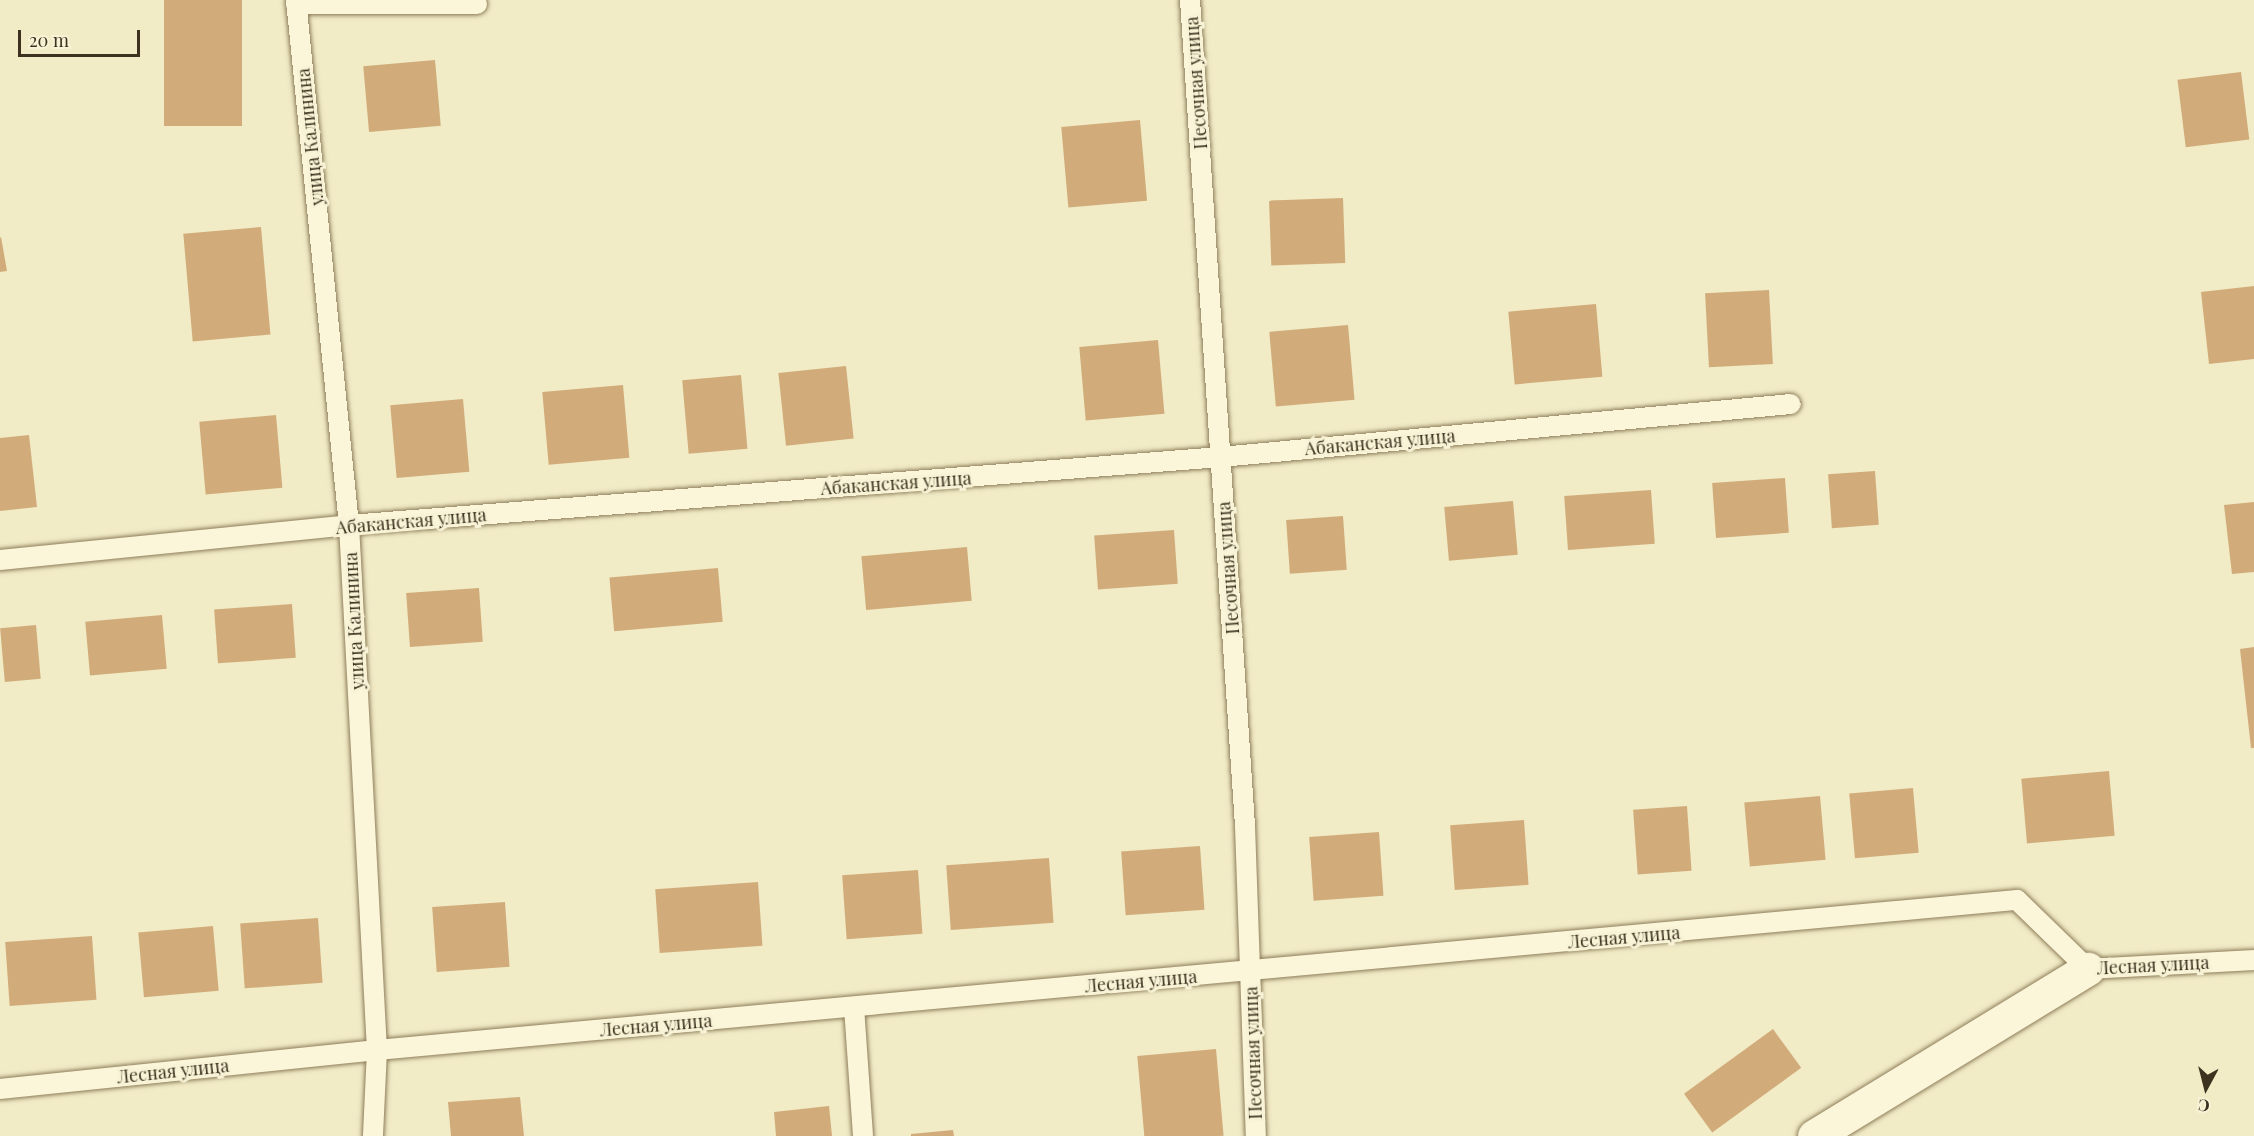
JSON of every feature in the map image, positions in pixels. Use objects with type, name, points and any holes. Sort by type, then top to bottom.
[{"type":"street","points":[[1814,1136],[2088,969]]},
{"type":"lane","name":"Песочная улица","points":[[1190,0],[1221,457],[1250,971],[1256,1136]]},
{"type":"lane","points":[[296,2],[477,4]]},
{"type":"lane","name":"улица Калинина","points":[[296,2],[349,525],[377,1050],[373,1136]]},
{"type":"lane","name":"Абаканская улица","points":[[0,560],[349,525],[1221,457],[1791,404]]},
{"type":"lane","name":"Лесная улица","points":[[0,1089],[377,1050],[2017,900],[2088,969],[2254,960]]},
{"type":"lane","points":[[854,1007],[863,1136]]},
{"type":"building","points":[[164,0],[242,0],[242,126],[164,126]]},
{"type":"building","points":[[435,60],[441,126],[369,132],[363,66]]},
{"type":"building","points":[[2241,72],[2249,139],[2186,147],[2177,80]]},
{"type":"building","points":[[1140,120],[1147,201],[1068,208],[1061,127]]},
{"type":"building","points":[[1343,198],[1345,263],[1271,266],[1269,201]]},
{"type":"building","points":[[261,227],[270,335],[193,341],[183,234]]},
{"type":"building","points":[[0,238],[7,271],[0,272]]},
{"type":"building","points":[[2254,286],[2254,359],[2209,364],[2201,292]]},
{"type":"building","points":[[1769,290],[1773,364],[1709,367],[1705,293]]},
{"type":"building","points":[[1596,304],[1602,377],[1515,384],[1508,312]]},
{"type":"building","points":[[1348,325],[1355,400],[1276,407],[1269,332]]},
{"type":"building","points":[[1158,340],[1164,414],[1086,421],[1079,347]]},
{"type":"building","points":[[846,366],[854,439],[786,446],[778,373]]},
{"type":"building","points":[[741,375],[747,449],[689,454],[682,380]]},
{"type":"building","points":[[623,385],[629,458],[549,465],[542,392]]},
{"type":"building","points":[[463,399],[469,472],[397,478],[390,405]]},
{"type":"building","points":[[276,415],[282,488],[206,494],[199,422]]},
{"type":"building","points":[[29,435],[37,507],[0,511],[0,438]]},
{"type":"building","points":[[1875,471],[1879,525],[1832,528],[1828,474]]},
{"type":"building","points":[[1785,478],[1789,533],[1716,538],[1712,483]]},
{"type":"building","points":[[1651,490],[1655,544],[1568,550],[1564,496]]},
{"type":"building","points":[[1513,501],[1518,555],[1449,561],[1444,507]]},
{"type":"building","points":[[2254,502],[2254,572],[2232,574],[2224,505]]},
{"type":"building","points":[[1343,516],[1347,570],[1290,574],[1286,520]]},
{"type":"building","points":[[1174,530],[1178,584],[1098,589],[1094,536]]},
{"type":"building","points":[[967,547],[972,601],[866,610],[861,556]]},
{"type":"building","points":[[718,568],[723,622],[614,631],[609,577]]},
{"type":"building","points":[[479,588],[483,642],[410,647],[406,593]]},
{"type":"building","points":[[292,604],[296,658],[218,663],[214,609]]},
{"type":"building","points":[[162,615],[167,669],[90,676],[85,622]]},
{"type":"building","points":[[36,625],[41,679],[5,682],[0,628]]},
{"type":"building","points":[[2254,647],[2254,748],[2251,748],[2240,649]]},
{"type":"building","points":[[2109,771],[2115,836],[2027,843],[2021,779]]},
{"type":"building","points":[[1913,788],[1919,853],[1855,858],[1849,794]]},
{"type":"building","points":[[1820,796],[1826,860],[1750,866],[1744,803]]},
{"type":"building","points":[[1687,806],[1692,871],[1638,875],[1633,810]]},
{"type":"building","points":[[1524,820],[1529,885],[1455,890],[1450,825]]},
{"type":"building","points":[[1379,832],[1383,896],[1314,901],[1309,837]]},
{"type":"building","points":[[1200,846],[1204,910],[1126,915],[1121,852]]},
{"type":"building","points":[[1049,858],[1054,923],[951,930],[946,865]]},
{"type":"building","points":[[918,870],[922,934],[847,939],[842,875]]},
{"type":"building","points":[[758,882],[762,946],[660,953],[655,889]]},
{"type":"building","points":[[505,902],[510,967],[437,972],[432,907]]},
{"type":"building","points":[[318,918],[323,983],[245,988],[240,923]]},
{"type":"building","points":[[213,926],[219,991],[144,997],[138,933]]},
{"type":"building","points":[[92,936],[96,1000],[10,1006],[5,942]]},
{"type":"building","points":[[1773,1029],[1801,1068],[1712,1132],[1684,1094]]},
{"type":"building","points":[[1216,1049],[1224,1136],[1144,1136],[1137,1056]]},
{"type":"building","points":[[520,1097],[524,1136],[451,1136],[448,1102]]},
{"type":"building","points":[[829,1106],[832,1136],[776,1136],[774,1112]]},
{"type":"building","points":[[953,1130],[954,1136],[911,1136],[911,1134]]}]
